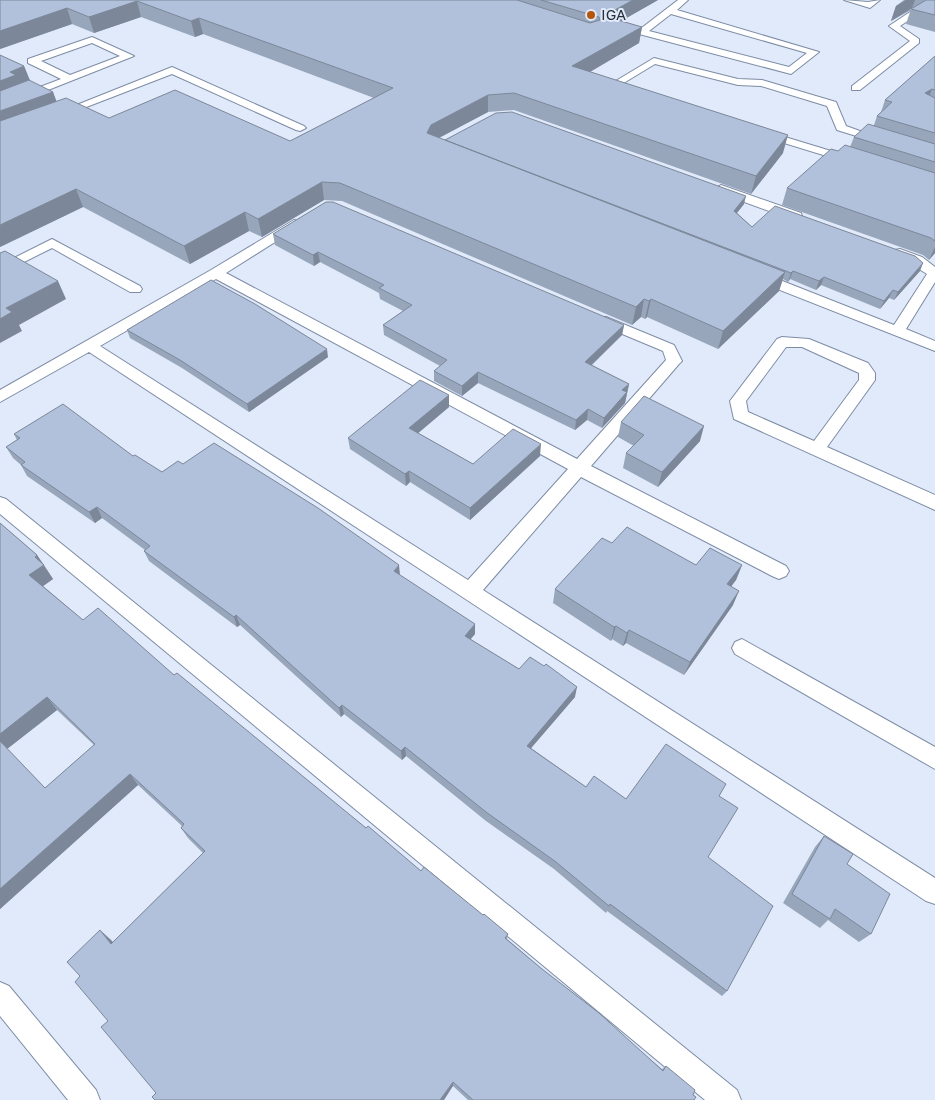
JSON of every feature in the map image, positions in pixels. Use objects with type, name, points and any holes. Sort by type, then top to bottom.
[{"type":"lane","points":[[670,11],[814,52],[791,71],[642,32],[684,0]]},
{"type":"lane","points":[[848,0],[870,5],[876,0]]},
{"type":"lane","points":[[856,88],[916,41],[894,26],[916,12]]},
{"type":"lane","points":[[0,106],[70,79],[129,56],[92,40],[32,61],[70,79]]},
{"type":"lane","points":[[641,94],[614,85],[654,61],[738,82],[762,83],[832,104],[841,128],[893,144]]},
{"type":"lane","points":[[45,120],[172,70],[300,128]]},
{"type":"lane","points":[[183,90],[200,83]]},
{"type":"lane","points":[[752,130],[864,165]]},
{"type":"lane","points":[[838,157],[867,136]]},
{"type":"lane","points":[[708,185],[811,221]]},
{"type":"lane","points":[[0,397],[216,273],[307,216]]},
{"type":"lane","points":[[0,270],[52,243],[135,290]]},
{"type":"lane","points":[[885,248],[917,260],[934,272],[897,331]]},
{"type":"lane","points":[[216,273],[581,469],[779,571]]},
{"type":"lane","points":[[748,273],[935,346]]},
{"type":"lane","points":[[470,591],[581,469],[674,362],[669,348],[587,314]]},
{"type":"lane","points":[[817,450],[867,380],[867,373],[863,367],[804,342],[782,342],[738,401],[740,415],[817,450],[935,503]]},
{"type":"lane","points":[[90,346],[935,892]]},
{"type":"lane","points":[[0,504],[727,1100]]},
{"type":"lane","points":[[742,648],[935,759]]},
{"type":"lane","points":[[0,995],[86,1100]]},
{"type":"building","points":[[0,0],[517,0],[590,23],[600,20],[599,17],[541,0],[633,0],[604,16],[642,27],[572,66],[788,135],[756,176],[514,93],[488,95],[431,125],[427,133],[785,272],[723,331],[651,299],[649,301],[644,299],[636,307],[340,183],[322,182],[258,219],[245,212],[184,246],[76,189],[0,225],[0,121],[66,98],[109,118],[175,90],[290,141],[393,88],[199,18],[191,21],[137,1],[89,17],[67,8],[0,31]]},
{"type":"building","points":[[926,0],[935,0],[935,15],[911,9]]},
{"type":"building","points":[[0,55],[24,66],[10,72],[16,75],[0,81]]},
{"type":"building","points":[[935,56],[935,90],[932,89],[925,93],[935,98],[935,133],[877,116],[892,102],[885,100]]},
{"type":"building","points":[[29,80],[53,92],[0,111],[0,91]]},
{"type":"building","points":[[512,112],[746,196],[734,211],[752,227],[775,206],[915,256],[923,263],[898,292],[893,290],[884,301],[824,277],[819,281],[793,271],[791,273],[445,140],[496,113]]},
{"type":"building","points":[[868,124],[935,144],[935,162],[854,137]]},
{"type":"building","points":[[845,145],[935,173],[935,241],[787,188],[831,149],[838,151]]},
{"type":"building","points":[[326,202],[333,202],[624,325],[585,362],[629,384],[622,390],[627,392],[604,418],[588,409],[576,420],[478,372],[462,386],[434,371],[447,360],[383,325],[412,305],[379,288],[384,285],[318,252],[313,255],[273,234]]},
{"type":"building","points":[[5,251],[58,281],[6,308],[12,312],[0,319],[0,253]]},
{"type":"building","points":[[211,280],[255,304],[327,349],[247,404],[180,360],[127,330]]},
{"type":"building","points":[[420,380],[449,395],[409,428],[473,464],[513,429],[541,444],[470,508],[409,471],[405,474],[348,438]]},
{"type":"building","points":[[644,396],[704,426],[662,472],[626,453],[644,435],[621,422]]},
{"type":"building","points":[[63,404],[133,456],[135,455],[162,472],[178,461],[183,464],[214,443],[318,508],[399,565],[394,571],[475,624],[465,636],[519,669],[530,657],[544,666],[546,664],[577,687],[527,746],[586,787],[594,776],[626,799],[666,744],[726,784],[719,796],[738,808],[708,857],[773,906],[727,991],[610,904],[609,906],[556,862],[486,812],[405,747],[401,751],[342,705],[339,708],[236,615],[234,617],[144,551],[150,546],[97,507],[89,512],[21,465],[25,462],[6,447],[20,438],[14,434]]},
{"type":"building","points":[[0,523],[37,555],[35,557],[44,565],[29,575],[83,620],[98,608],[174,675],[177,673],[366,828],[368,826],[421,871],[424,867],[484,914],[508,934],[505,938],[599,1013],[663,1071],[666,1066],[695,1090],[693,1095],[696,1097],[694,1100],[473,1100],[453,1082],[440,1100],[155,1100],[152,1097],[156,1093],[101,1027],[108,1021],[75,982],[80,976],[67,962],[100,930],[111,944],[205,851],[181,828],[184,824],[130,774],[0,889],[0,741],[45,788],[95,744],[47,697],[0,734]]},
{"type":"building","points":[[627,527],[696,565],[710,548],[742,565],[727,584],[739,591],[690,662],[629,630],[627,633],[616,626],[614,627],[555,589],[602,538],[612,543]]},
{"type":"building","points":[[824,836],[853,854],[847,864],[890,894],[871,934],[835,909],[830,919],[792,894]]},
{"type":"place","name":"IGA","points":[[591,15]]}]
